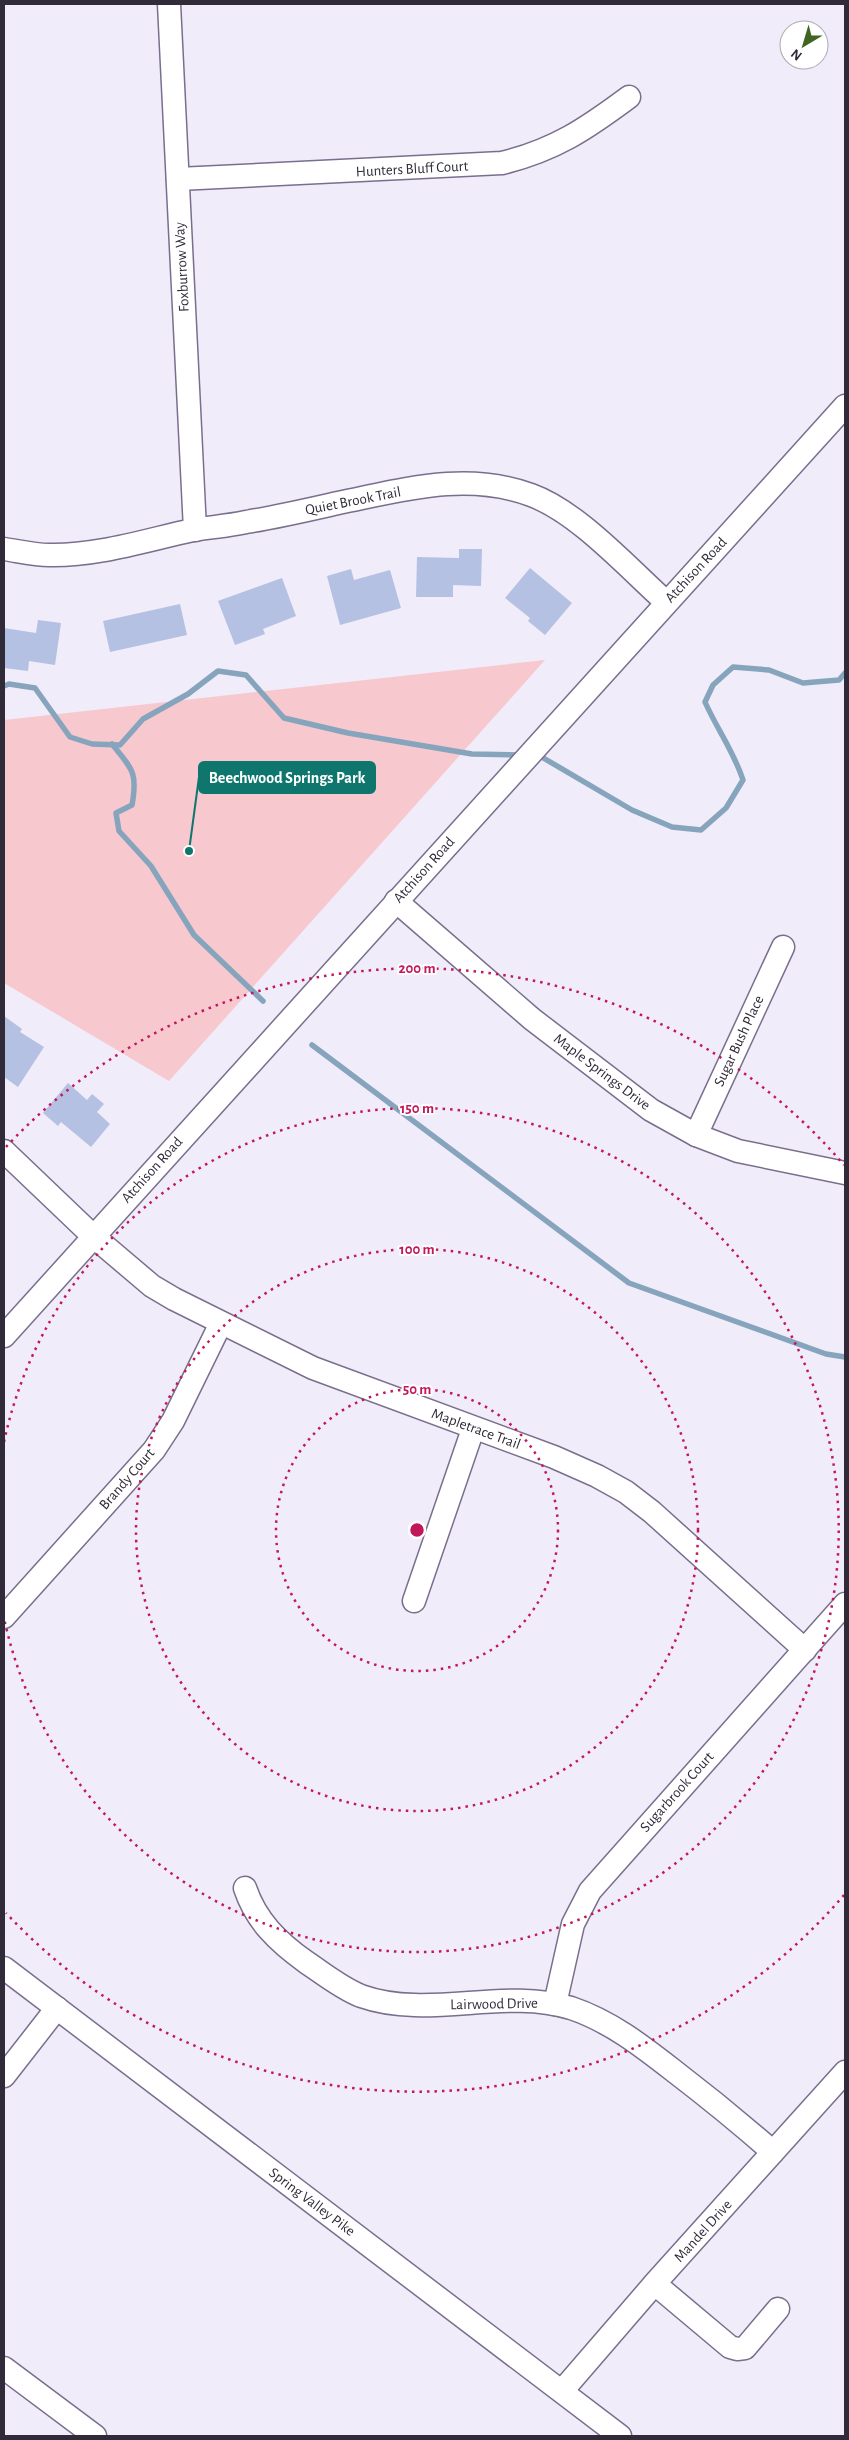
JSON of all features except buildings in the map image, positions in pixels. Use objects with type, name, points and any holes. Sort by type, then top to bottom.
[{"type":"street","name":"Foxburrow Way","points":[[169,4],[195,530]]},
{"type":"street","name":"Hunters Bluff Court","points":[[178,179],[502,163],[529,157],[555,147],[589,127],[629,97]]},
{"type":"street","name":"Atchison Road","points":[[4,1336],[845,406]]},
{"type":"street","name":"Quiet Brook Trail","points":[[4,549],[47,555],[101,551],[195,530],[441,484],[466,482],[500,485],[532,495],[554,506],[575,520],[666,602]]},
{"type":"street","name":"Maple Springs Drive","points":[[396,901],[555,1037],[651,1110],[696,1135],[738,1151],[845,1173]]},
{"type":"street","name":"Sugar Bush Place","points":[[696,1135],[783,947]]},
{"type":"street","name":"Mapletrace Trail","points":[[4,1151],[93,1236],[152,1286],[313,1368],[472,1429],[554,1457],[597,1476],[626,1492],[652,1512],[805,1650]]},
{"type":"street","name":"Brandy Court","points":[[4,1617],[154,1450],[173,1421],[222,1322]]},
{"type":"street","points":[[414,1601],[472,1429]]},
{"type":"street","name":"Sugarbrook Court","points":[[554,2004],[573,1924],[590,1890],[845,1604]]},
{"type":"street","name":"Lairwood Drive","points":[[245,1888],[257,1914],[273,1936],[343,1988],[382,2002],[417,2006],[528,2001],[554,2004],[598,2019],[633,2039],[728,2113],[773,2152]]},
{"type":"street","name":"Spring Valley Pike","points":[[4,1968],[620,2436]]},
{"type":"street","points":[[4,2076],[57,2008]]},
{"type":"street","name":"Mandel Drive","points":[[562,2392],[655,2284],[845,2072]]},
{"type":"street","points":[[655,2284],[730,2347],[737,2350],[745,2348],[778,2309]]},
{"type":"street","points":[[4,2368],[95,2436]]},
{"type":"shaded area","points":[[545,660],[169,1081],[4,983],[4,720]]},
{"type":"waterway","points":[[536,756],[540,756],[632,810],[672,827],[701,830],[726,808],[743,780],[735,760],[705,702],[713,685],[733,667],[769,670],[803,683],[839,680],[845,673]]},
{"type":"waterway","points":[[4,686],[9,684],[35,688],[70,737],[92,744],[120,745],[143,719],[188,694],[218,671],[246,675],[284,718],[348,733],[472,754],[521,755]]},
{"type":"waterway","points":[[112,744],[129,766],[134,778],[132,805],[116,813],[119,831],[151,866],[194,935],[263,1001]]},
{"type":"waterway","points":[[312,1045],[629,1283],[826,1354],[845,1357]]},
{"type":"place","name":"Beechwood Springs Park","points":[[189,851]]}]
